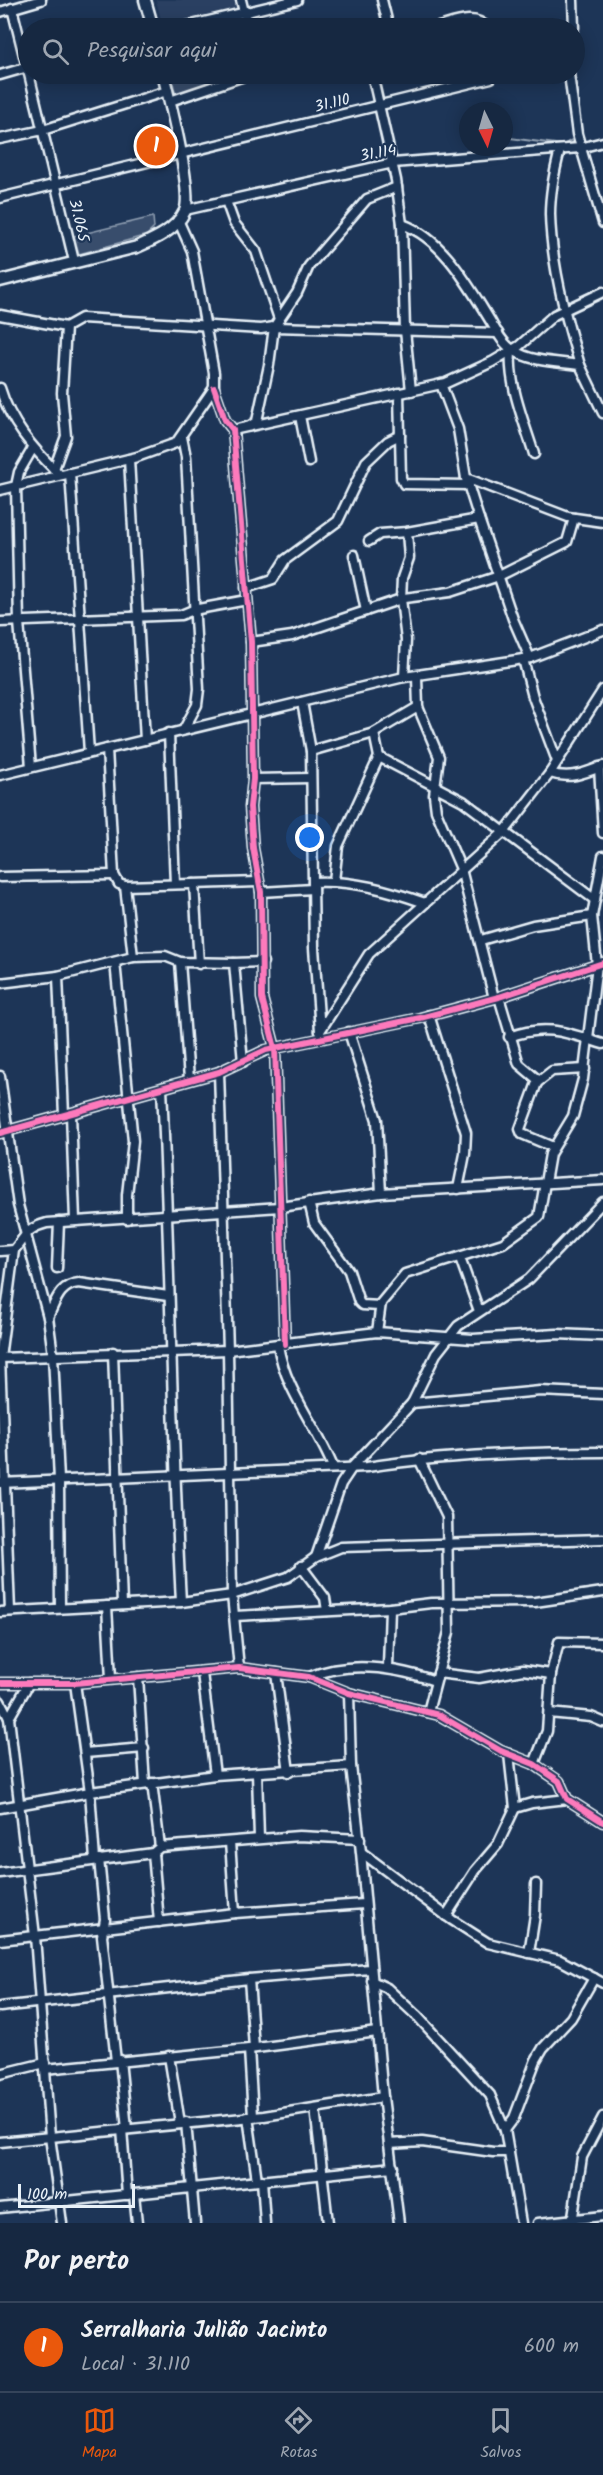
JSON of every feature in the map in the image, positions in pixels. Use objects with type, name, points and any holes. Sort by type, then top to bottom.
[{"type":"street","points":[[0,12],[41,0]]},
{"type":"street","points":[[145,0],[150,18]]},
{"type":"street","points":[[241,0],[245,18]]},
{"type":"street","points":[[222,18],[297,0]]},
{"type":"street","points":[[382,0],[386,18]]},
{"type":"street","points":[[573,0],[574,18]]},
{"type":"street","name":"31.065","points":[[12,8],[18,31]]},
{"type":"street","points":[[0,75],[18,72]]},
{"type":"street","name":"31.065","points":[[32,84],[74,261]]},
{"type":"street","points":[[0,281],[137,246],[155,239],[178,220],[185,210],[186,189],[165,84]]},
{"type":"street","points":[[0,139],[43,130],[213,84]]},
{"type":"street","points":[[374,84],[393,164],[402,224],[405,330],[411,391]]},
{"type":"street","name":"31.110","points":[[0,198],[57,186],[180,153],[462,84]]},
{"type":"street","points":[[570,84],[580,148],[585,154],[603,223]]},
{"type":"street","name":"31.114","points":[[185,210],[393,164],[580,148],[603,142]]},
{"type":"street","points":[[560,150],[550,212],[556,263],[570,332],[580,365],[603,413]]},
{"type":"street","points":[[248,428],[257,421],[269,366],[274,327],[297,293],[309,266],[367,199],[397,187]]},
{"type":"street","points":[[226,201],[234,223],[254,248],[279,319]]},
{"type":"street","points":[[178,220],[192,251],[214,373],[214,388],[225,420],[233,430],[251,642],[251,831],[261,892],[262,998],[275,1048],[282,1345],[287,1379],[333,1467]]},
{"type":"street","points":[[402,224],[424,233],[445,256],[470,287],[511,350],[522,355],[580,365]]},
{"type":"street","points":[[233,430],[441,384],[492,362],[511,350],[554,315],[603,292]]},
{"type":"street","points":[[0,315],[66,327],[82,318],[261,329],[274,327],[498,333]]},
{"type":"street","points":[[57,472],[66,436],[62,393],[66,327]]},
{"type":"street","points":[[511,350],[510,365],[516,395],[534,453]]},
{"type":"street","points":[[441,384],[458,429],[468,481],[479,519],[526,658],[532,697],[556,760]]},
{"type":"street","points":[[0,388],[15,422],[33,448],[57,472]]},
{"type":"street","points":[[0,490],[57,472],[70,473],[129,459],[176,443],[214,388]]},
{"type":"street","points":[[399,393],[401,478],[405,484],[468,481],[574,518],[603,522]]},
{"type":"street","points":[[300,416],[309,462]]},
{"type":"street","points":[[246,588],[273,579],[285,560],[338,521],[366,462],[388,441],[400,435]]},
{"type":"street","points":[[182,437],[186,457],[199,689],[197,705],[184,729]]},
{"type":"street","points":[[31,767],[19,622],[16,486],[19,472],[33,448]]},
{"type":"street","points":[[129,459],[145,740]]},
{"type":"street","points":[[70,473],[89,752]]},
{"type":"street","points":[[251,642],[292,636],[400,599],[450,592],[499,576],[567,542],[574,518]]},
{"type":"street","points":[[369,541],[380,534],[407,532],[479,519]]},
{"type":"street","points":[[404,677],[406,640],[400,599],[402,578],[410,558],[407,532]]},
{"type":"street","points":[[354,555],[366,611]]},
{"type":"street","points":[[0,622],[182,615],[193,610],[246,600]]},
{"type":"street","points":[[0,775],[252,712],[404,677],[417,677],[526,658],[603,630]]},
{"type":"street","points":[[417,677],[418,707],[440,757],[435,786],[436,811],[461,869],[497,998],[519,1064],[537,1078],[538,1082]]},
{"type":"street","points":[[319,1034],[369,954],[505,831],[550,773],[556,760],[603,690]]},
{"type":"street","points":[[302,702],[311,751],[313,886],[319,1034]]},
{"type":"street","points":[[311,751],[374,733],[418,707]]},
{"type":"street","points":[[334,881],[338,846],[379,758],[374,733]]},
{"type":"street","points":[[169,734],[176,884]]},
{"type":"street","points":[[107,749],[114,875],[119,884],[125,886],[258,882]]},
{"type":"street","points":[[379,758],[463,801],[505,831],[593,908]]},
{"type":"street","points":[[550,773],[561,778],[601,770],[603,833]]},
{"type":"street","points":[[252,779],[310,778]]},
{"type":"street","points":[[377,1332],[380,1306],[387,1293],[405,1274],[460,1258],[503,1242],[532,1223],[542,1210],[553,1147],[573,1116],[585,1069],[600,964],[593,908],[603,856]]},
{"type":"street","points":[[0,877],[114,875]]},
{"type":"street","points":[[261,892],[313,886],[334,881],[384,889],[425,903]]},
{"type":"street","points":[[194,884],[199,964]]},
{"type":"street","points":[[125,886],[133,957]]},
{"type":"street","points":[[481,940],[593,908],[603,908]]},
{"type":"street","points":[[0,983],[58,976],[133,957],[165,956],[180,962],[199,964],[263,962]]},
{"type":"street","points":[[115,962],[127,1098],[134,1141],[127,1195],[127,1220]]},
{"type":"street","points":[[180,962],[189,1079]]},
{"type":"street","points":[[234,963],[243,1062]]},
{"type":"street","points":[[3,1132],[219,1072],[275,1048],[319,1034],[349,1032],[429,1015],[497,998],[600,964]]},
{"type":"street","points":[[58,976],[75,1220]]},
{"type":"street","points":[[429,1015],[466,1134],[458,1189]]},
{"type":"street","points":[[509,1036],[539,1029],[557,1029],[603,1044]]},
{"type":"street","points":[[349,1032],[377,1120],[381,1193]]},
{"type":"street","points":[[553,1147],[525,1137],[520,1129],[538,1082],[552,1071],[585,1069]]},
{"type":"street","points":[[219,1072],[228,1350],[232,1595],[239,1668]]},
{"type":"street","points":[[0,1076],[3,1132],[25,1234],[48,1317],[59,1480],[60,1608]]},
{"type":"street","points":[[162,1088],[168,1216],[169,1350],[181,1602]]},
{"type":"street","points":[[10,1611],[3,1482],[0,1358],[14,1250],[33,1227],[75,1220],[127,1220],[223,1210],[280,1207],[381,1193],[603,1180]]},
{"type":"street","points":[[309,1202],[314,1223],[349,1271],[359,1302],[367,1306],[380,1306]]},
{"type":"street","points":[[316,1557],[341,1484],[353,1466],[412,1403],[436,1354],[449,1337],[458,1326],[478,1311],[529,1279],[603,1202]]},
{"type":"street","points":[[57,1268],[59,1222]]},
{"type":"street","points":[[0,1251],[14,1250]]},
{"type":"street","points":[[460,1258],[478,1311]]},
{"type":"street","points":[[48,1317],[60,1291],[68,1284],[168,1296]]},
{"type":"street","points":[[0,1358],[169,1350],[228,1350],[377,1332],[449,1337],[603,1336]]},
{"type":"street","points":[[113,1352],[122,1605]]},
{"type":"street","points":[[412,1403],[540,1391],[603,1394]]},
{"type":"street","points":[[3,1482],[367,1467],[419,1459],[537,1452],[603,1452]]},
{"type":"street","points":[[419,1459],[445,1511],[449,1602],[449,1632],[428,1712]]},
{"type":"street","points":[[0,1612],[181,1602],[232,1595],[288,1577],[316,1557],[341,1547],[603,1539]]},
{"type":"street","points":[[301,1566],[321,1590],[327,1611]]},
{"type":"street","points":[[235,1616],[390,1608],[449,1602],[535,1602],[603,1592]]},
{"type":"street","points":[[107,1606],[111,1679]]},
{"type":"street","points":[[388,1667],[390,1608]]},
{"type":"street","points":[[534,1764],[546,1737],[551,1674],[559,1642],[603,1643]]},
{"type":"street","points":[[309,1677],[330,1671],[388,1667],[437,1677],[479,1678],[523,1670],[551,1674]]},
{"type":"street","points":[[0,1683],[75,1683],[239,1668],[309,1677],[349,1693],[439,1715],[509,1754],[534,1764],[559,1781],[567,1799],[603,1822]]},
{"type":"street","points":[[202,1673],[215,1775]]},
{"type":"street","points":[[276,1673],[289,1772]]},
{"type":"street","points":[[138,1677],[156,1850],[159,1922]]},
{"type":"street","points":[[9,1718],[29,1683]]},
{"type":"street","points":[[75,1683],[105,1917],[103,1928],[109,1996],[118,2060],[130,2195],[137,2223]]},
{"type":"street","points":[[349,1693],[351,1766],[360,1839],[370,1969],[399,2223]]},
{"type":"street","points":[[0,1701],[9,1718],[35,1936],[50,2137],[62,2223]]},
{"type":"street","points":[[549,1713],[591,1717],[603,1722]]},
{"type":"street","points":[[0,1736],[10,1734]]},
{"type":"street","points":[[85,1753],[144,1748]]},
{"type":"street","points":[[446,1916],[475,1871],[498,1844],[515,1808],[509,1754]]},
{"type":"street","points":[[0,1808],[90,1792],[215,1775],[289,1772],[351,1766]]},
{"type":"street","points":[[257,1773],[259,1838]]},
{"type":"street","points":[[515,1808],[532,1803],[567,1799]]},
{"type":"street","points":[[0,1873],[156,1850],[259,1838],[299,1836],[360,1839]]},
{"type":"street","points":[[230,1842],[235,1913]]},
{"type":"street","points":[[361,1852],[446,1916],[488,1943],[560,1960],[599,1980],[571,2018],[543,2048],[536,2060],[514,2118],[505,2130]]},
{"type":"street","points":[[529,1953],[535,1915],[536,1884]]},
{"type":"street","points":[[0,1940],[235,1913],[364,1904]]},
{"type":"street","points":[[0,2007],[249,1979],[370,1969]]},
{"type":"street","points":[[249,1979],[252,2048],[250,2117],[265,2223]]},
{"type":"street","points":[[372,1981],[387,1988],[465,2066],[490,2095],[505,2130],[521,2223]]},
{"type":"street","points":[[0,2074],[45,2066],[252,2048],[377,2032]]},
{"type":"street","points":[[169,2056],[183,2123],[195,2223]]},
{"type":"street","points":[[0,2142],[250,2117],[383,2097]]},
{"type":"street","points":[[315,2108],[328,2223]]},
{"type":"street","points":[[572,2221],[582,2157],[601,2126],[603,2117]]},
{"type":"street","points":[[389,2144],[422,2142],[492,2152],[508,2152]]},
{"type":"street","points":[[0,2208],[393,2167]]},
{"type":"street","points":[[538,2223],[603,2217]]},
{"type":"shaded area","points":[[156,0],[236,0],[239,12],[210,18],[160,18]]},
{"type":"shaded area","points":[[173,84],[211,84],[176,96]]},
{"type":"shaded area","points":[[153,217],[154,228],[147,235],[79,254],[74,236]]},
{"type":"waterway","points":[[513,138],[563,145],[575,138]]},
{"type":"cycle path","points":[[214,388],[225,420],[233,430],[251,642],[253,779],[250,807],[253,848],[261,892],[262,998],[275,1048],[285,1344]]},
{"type":"cycle path","points":[[0,1133],[219,1072],[266,1050],[420,1018],[499,997],[603,963]]},
{"type":"cycle path","points":[[0,1683],[75,1683],[239,1668],[309,1677],[349,1693],[439,1715],[501,1751],[534,1764],[559,1781],[567,1799],[603,1822]]},
{"type":"place","name":"Serralharia Julião Jacinto","points":[[156,146]]}]
